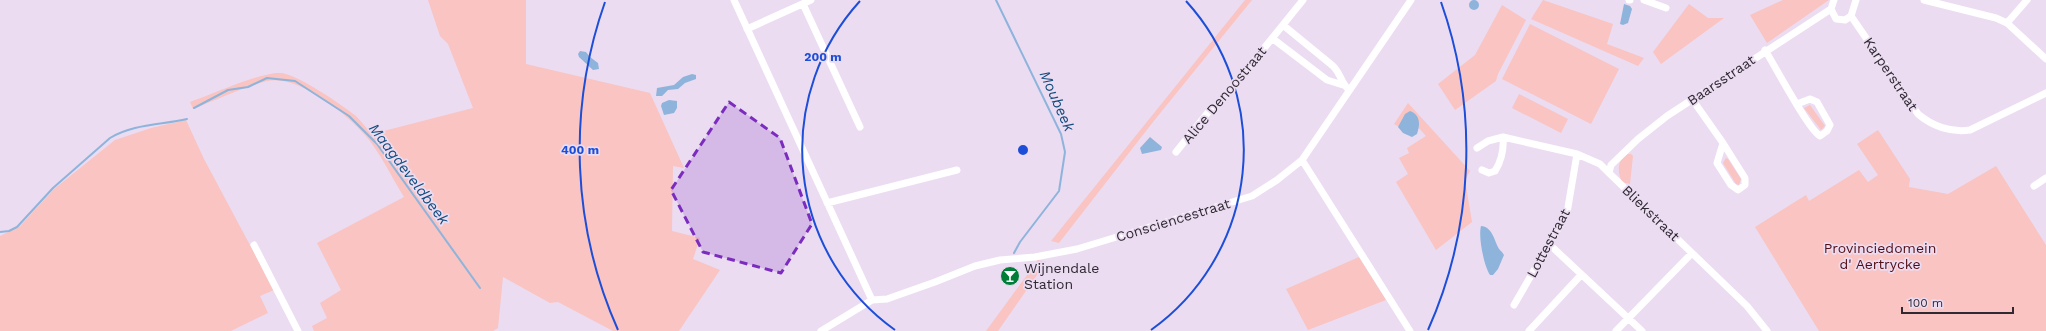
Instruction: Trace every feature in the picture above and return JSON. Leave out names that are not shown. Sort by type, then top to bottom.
[{"type":"street","points":[[734,0],[872,300],[821,331]]},
{"type":"street","points":[[747,29],[811,0]]},
{"type":"street","name":"Alice Denoostraat","points":[[1176,152],[1210,110],[1220,104],[1303,0]]},
{"type":"street","name":"Consciencestraat","points":[[872,300],[887,299],[975,266],[1000,260],[1035,257],[1077,249],[1252,196],[1277,180],[1302,160],[1411,0]]},
{"type":"street","points":[[1644,0],[1666,8]]},
{"type":"street","points":[[1834,0],[1831,9],[1836,18],[1845,20],[1851,16],[1856,0]]},
{"type":"street","points":[[1924,0],[1996,18],[2007,23],[2046,58]]},
{"type":"street","points":[[2007,23],[2027,0]]},
{"type":"street","points":[[803,4],[860,127]]},
{"type":"street","name":"Baarsstraat","points":[[1611,165],[1638,139],[1692,99],[1765,50],[1831,9]]},
{"type":"street","name":"Karperstraat","points":[[1851,16],[1918,114],[1934,126],[1963,131],[1970,130],[2046,93]]},
{"type":"street","name":"Alice Denoostraat","points":[[1283,25],[1333,66],[1339,73],[1343,85]]},
{"type":"street","name":"Alice Denoostraat","points":[[1272,38],[1327,80],[1343,85],[1349,90]]},
{"type":"street","points":[[1765,50],[1797,104],[1815,133],[1820,136],[1827,131],[1830,125],[1817,102],[1810,99],[1797,104]]},
{"type":"street","points":[[1692,99],[1723,143],[1745,178],[1745,185],[1738,190],[1731,185],[1717,163],[1723,143]]},
{"type":"street","points":[[1477,148],[1488,141],[1503,137],[1504,144],[1500,164],[1495,171],[1489,173],[1482,170]]},
{"type":"street","name":"Bliekstraat","points":[[1503,137],[1577,154],[1600,164],[1748,306],[1767,331]]},
{"type":"street","name":"Lottestraat","points":[[1514,305],[1567,213],[1577,154]]},
{"type":"street","points":[[1302,160],[1410,331]]},
{"type":"street","name":"Bliekstraat","points":[[1609,173],[1611,165]]},
{"type":"street","points":[[828,203],[957,170]]},
{"type":"street","points":[[2034,186],[2046,178]]},
{"type":"street","points":[[1549,244],[1642,331]]},
{"type":"street","points":[[254,245],[298,331]]},
{"type":"street","points":[[1616,331],[1692,253]]},
{"type":"street","points":[[1529,331],[1581,275]]},
{"type":"highlighted area","points":[[729,102],[780,138],[812,224],[781,273],[703,252],[671,190]]},
{"type":"green space","points":[[428,0],[526,0],[526,64],[650,93],[684,168],[673,166],[672,231],[700,238],[693,259],[720,270],[679,331],[613,331],[558,302],[550,303],[503,277],[498,328],[493,331],[314,331],[312,326],[327,318],[320,303],[341,290],[317,243],[404,197],[381,157],[357,126],[334,106],[307,89],[293,83],[279,80],[267,81],[193,109],[190,102],[260,76],[280,73],[297,78],[330,98],[356,116],[372,134],[473,108],[448,44],[440,36]]},
{"type":"green space","points":[[1245,0],[1252,0],[1153,122],[1059,243],[1051,241]]},
{"type":"green space","points":[[1543,0],[1613,24],[1607,44],[1644,58],[1638,66],[1531,19]]},
{"type":"green space","points":[[1783,0],[1829,0],[1767,43],[1750,15]]},
{"type":"green space","points":[[1689,4],[1708,18],[1724,18],[1661,64],[1653,52]]},
{"type":"green space","points":[[1502,5],[1526,20],[1498,74],[1496,81],[1455,110],[1438,84],[1475,55]]},
{"type":"green space","points":[[1530,24],[1619,69],[1591,124],[1502,79]]},
{"type":"green space","points":[[1519,94],[1568,119],[1561,133],[1512,108]]},
{"type":"green space","points":[[1408,103],[1470,171],[1465,180],[1472,222],[1436,250],[1396,182],[1408,174],[1399,158],[1409,153],[1407,148],[1426,136],[1406,114],[1399,127],[1394,124]]},
{"type":"green space","points":[[1810,105],[1825,126],[1821,130],[1804,108]]},
{"type":"green space","points":[[186,120],[204,159],[274,290],[260,296],[268,313],[231,331],[0,331],[0,236],[20,226],[54,189],[115,140],[151,128]]},
{"type":"green space","name":"Provinciedomein d' Aertrycke","points":[[1878,130],[1910,179],[1909,187],[1948,194],[1996,166],[2046,245],[2046,331],[1819,331],[1755,227],[1806,195],[1809,201],[1859,170],[1868,182],[1878,175],[1857,144]]},
{"type":"green space","points":[[1628,154],[1633,156],[1630,184],[1622,182],[1619,174],[1620,163],[1624,156]]},
{"type":"green space","points":[[1726,158],[1741,179],[1739,185],[1736,184],[1723,163]]},
{"type":"green space","points":[[1359,257],[1386,300],[1308,330],[1286,289]]},
{"type":"green space","points":[[1038,260],[1046,262],[998,331],[986,331]]},
{"type":"water","points":[[1474,0],[1479,5],[1474,10],[1469,5]]},
{"type":"water","points":[[1624,4],[1630,6],[1632,9],[1628,23],[1623,25],[1620,24]]},
{"type":"water","points":[[580,51],[586,52],[598,63],[599,69],[593,70],[579,57],[578,54]]},
{"type":"water","points":[[692,74],[696,75],[696,79],[685,83],[678,89],[668,90],[662,96],[656,96],[657,88],[674,85],[683,77]]},
{"type":"water","points":[[669,100],[677,101],[677,108],[674,113],[664,115],[661,106],[662,103]]},
{"type":"water","points":[[1410,111],[1416,115],[1419,121],[1417,134],[1412,137],[1403,133],[1398,127],[1405,114]]},
{"type":"water","points":[[1150,137],[1162,147],[1161,150],[1142,154],[1140,148]]},
{"type":"water","points":[[1481,226],[1490,231],[1498,248],[1504,255],[1498,269],[1493,275],[1490,275],[1484,258],[1480,237]]},
{"type":"waterway","name":"Moubeek","points":[[996,0],[1061,134],[1065,152],[1059,191],[1020,242],[1014,253]]},
{"type":"waterway","name":"Maagdeveldbeek","points":[[194,108],[228,90],[248,87],[267,78],[295,81],[349,116],[377,144],[480,288]]},
{"type":"waterway","name":"Maagdeveldbeek","points":[[0,232],[9,231],[17,227],[53,188],[110,138],[119,133],[138,127],[187,119]]},
{"type":"place","name":"Wijnendale Station","points":[[1010,276]]}]
